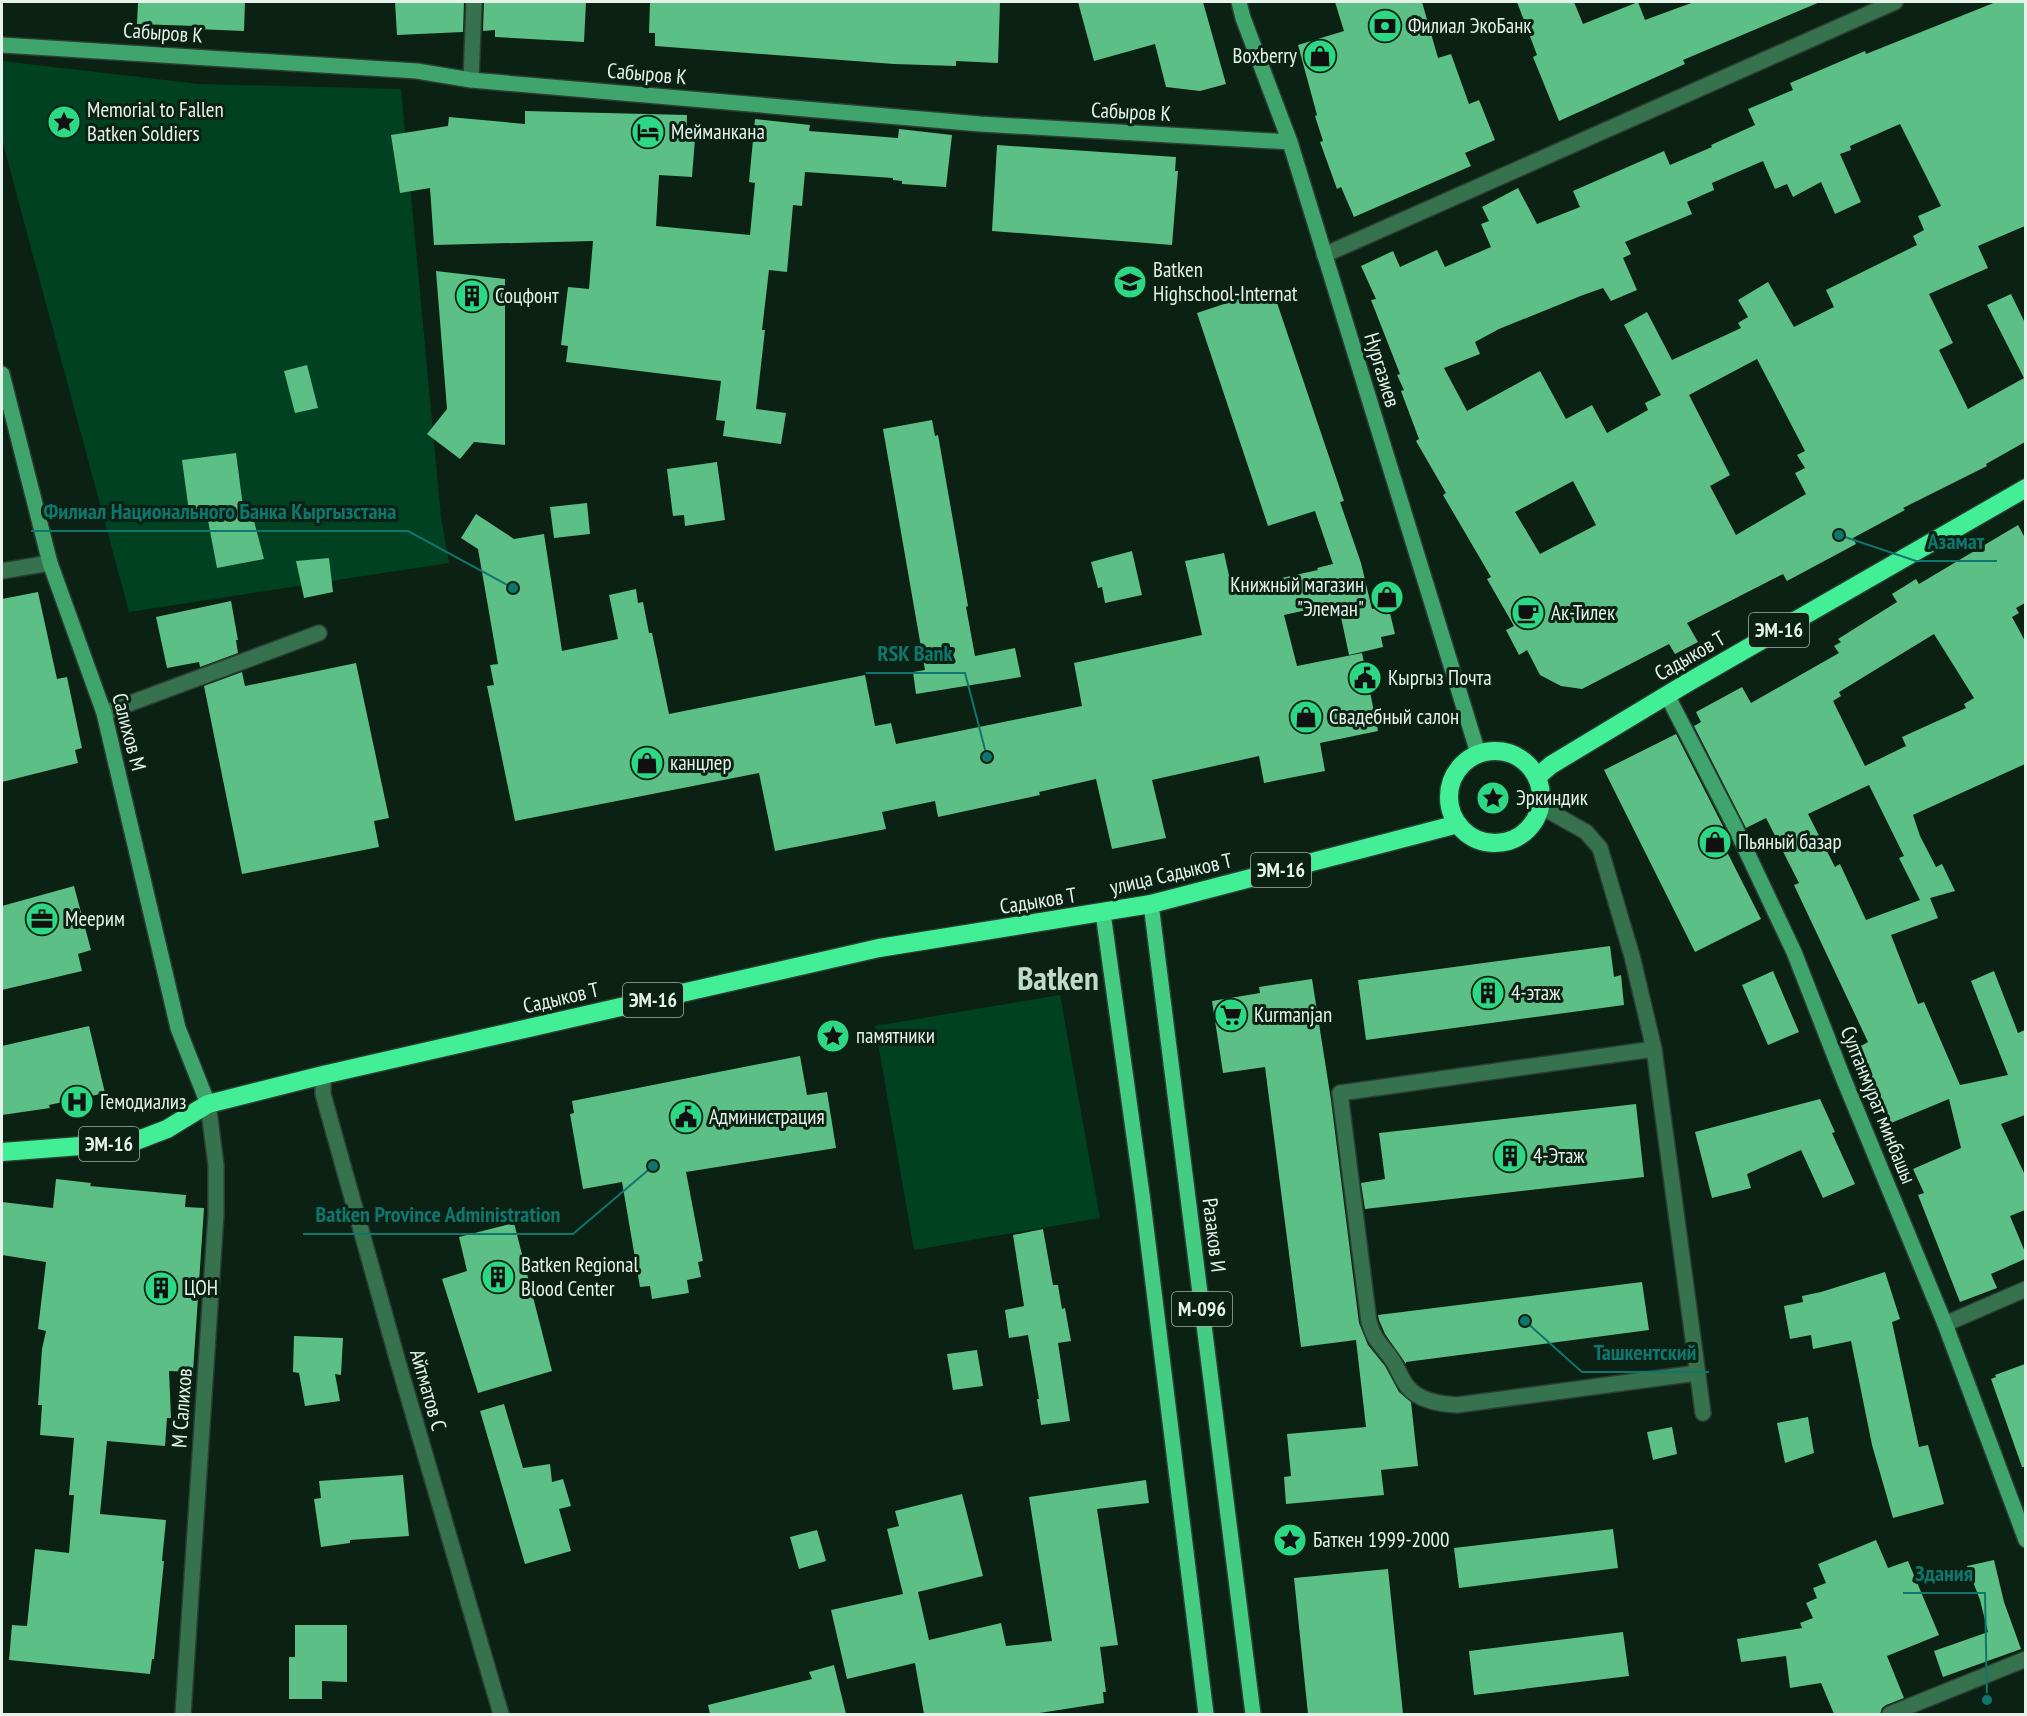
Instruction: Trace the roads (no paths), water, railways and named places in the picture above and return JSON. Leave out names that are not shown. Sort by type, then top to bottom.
[{"type":"highway","name":"Садыков Т","points":[[1537,777],[1551,765],[1667,695],[2024,492]]},
{"type":"highway","points":[[1495,751],[1508,753],[1520,758],[1530,766],[1537,777],[1541,791],[1540,806],[1535,820],[1525,832],[1512,840],[1498,843],[1483,841],[1469,835],[1458,824],[1449,797],[1452,782],[1458,769],[1478,753],[1495,751]]},
{"type":"highway","name":"улица Садыков Т","points":[[1103,913],[1151,904],[1458,824]]},
{"type":"highway","name":"Садыков Т","points":[[208,1104],[323,1075],[879,948],[1103,913]]},
{"type":"highway","name":"ЭМ-16","points":[[2,1152],[133,1142],[167,1129],[208,1104]]},
{"type":"main road","name":"Разаков И","points":[[1151,904],[1253,1714]]},
{"type":"main road","name":"М-096","points":[[1103,913],[1142,1194],[1206,1714]]},
{"type":"street","points":[[471,80],[474,2]]},
{"type":"street","name":"Нургазиев","points":[[1239,2],[1290,142],[1478,753]]},
{"type":"street","points":[[1324,255],[1894,2]]},
{"type":"street","name":"Сабыров К","points":[[2,45],[417,71],[471,80],[980,124],[1290,142]]},
{"type":"street","name":"Салихов М","points":[[2,374],[51,563],[104,713],[178,1028],[208,1104]]},
{"type":"street","points":[[2,571],[51,563]]},
{"type":"street","points":[[104,713],[319,633]]},
{"type":"street","name":"Султанмурат минбашы","points":[[1667,695],[1734,825],[1794,952],[1844,1080],[1945,1324],[2025,1540]]},
{"type":"street","points":[[1540,806],[1586,832],[1600,848],[1632,956],[1654,1050],[1703,1413]]},
{"type":"street","points":[[1654,1050],[1340,1093],[1369,1322],[1373,1337],[1393,1360],[1407,1386],[1420,1396],[1442,1404],[1457,1406],[1697,1373]]},
{"type":"street","name":"Айтматов С","points":[[323,1075],[323,1094],[394,1351],[501,1714]]},
{"type":"street","name":"М Салихов","points":[[183,1714],[216,1214],[216,1165],[208,1104]]},
{"type":"street","points":[[1945,1324],[2025,1289]]},
{"type":"street","points":[[1890,1714],[2025,1659]]},
{"type":"place","name":"Филиал ЭкоБанк","points":[[1385,26]]},
{"type":"place","name":"Boxberry","points":[[1320,56]]},
{"type":"place","name":"Memorial to Fallen Batken Soldiers","points":[[64,122]]},
{"type":"place","name":"Мейманкана","points":[[648,132]]},
{"type":"place","name":"Batken Highschool-Internat","points":[[1130,282]]},
{"type":"place","name":"Соцфонт","points":[[472,296]]},
{"type":"place","name":"Азамат","points":[[1839,535]]},
{"type":"place","name":"Филиал Национального Банка Кыргызстана","points":[[513,588]]},
{"type":"place","name":"Книжный магазин \"Элеман\"","points":[[1387,597]]},
{"type":"place","name":"Ак-Тилек","points":[[1528,613]]},
{"type":"place","name":"Кыргыз Почта","points":[[1365,678]]},
{"type":"place","name":"Cвадебный салон","points":[[1306,717]]},
{"type":"place","name":"RSK Bank","points":[[987,757]]},
{"type":"place","name":"канцлер","points":[[647,763]]},
{"type":"place","name":"Эркиндик","points":[[1493,798]]},
{"type":"place","name":"Пьяный базар","points":[[1715,842]]},
{"type":"place","name":"Меерим","points":[[42,919]]},
{"type":"place","name":"4-этаж","points":[[1488,993]]},
{"type":"place","name":"Kurmanjan","points":[[1231,1015]]},
{"type":"place","name":"памятники","points":[[833,1036]]},
{"type":"place","name":"Гемодиализ","points":[[77,1102]]},
{"type":"place","name":"Администрация","points":[[686,1117]]},
{"type":"place","name":"4-Этаж","points":[[1510,1156]]},
{"type":"place","name":"Batken Province Administration","points":[[653,1166]]},
{"type":"place","name":"Batken Regional Blood Center","points":[[498,1277]]},
{"type":"place","name":"ЦОН","points":[[161,1288]]},
{"type":"place","name":"Ташкентский","points":[[1525,1321]]},
{"type":"place","name":"Баткен 1999-2000","points":[[1290,1540]]},
{"type":"place","name":"Здания","points":[[1987,1700]]},
{"type":"district","name":"Batken","points":[[1058,978]]}]
